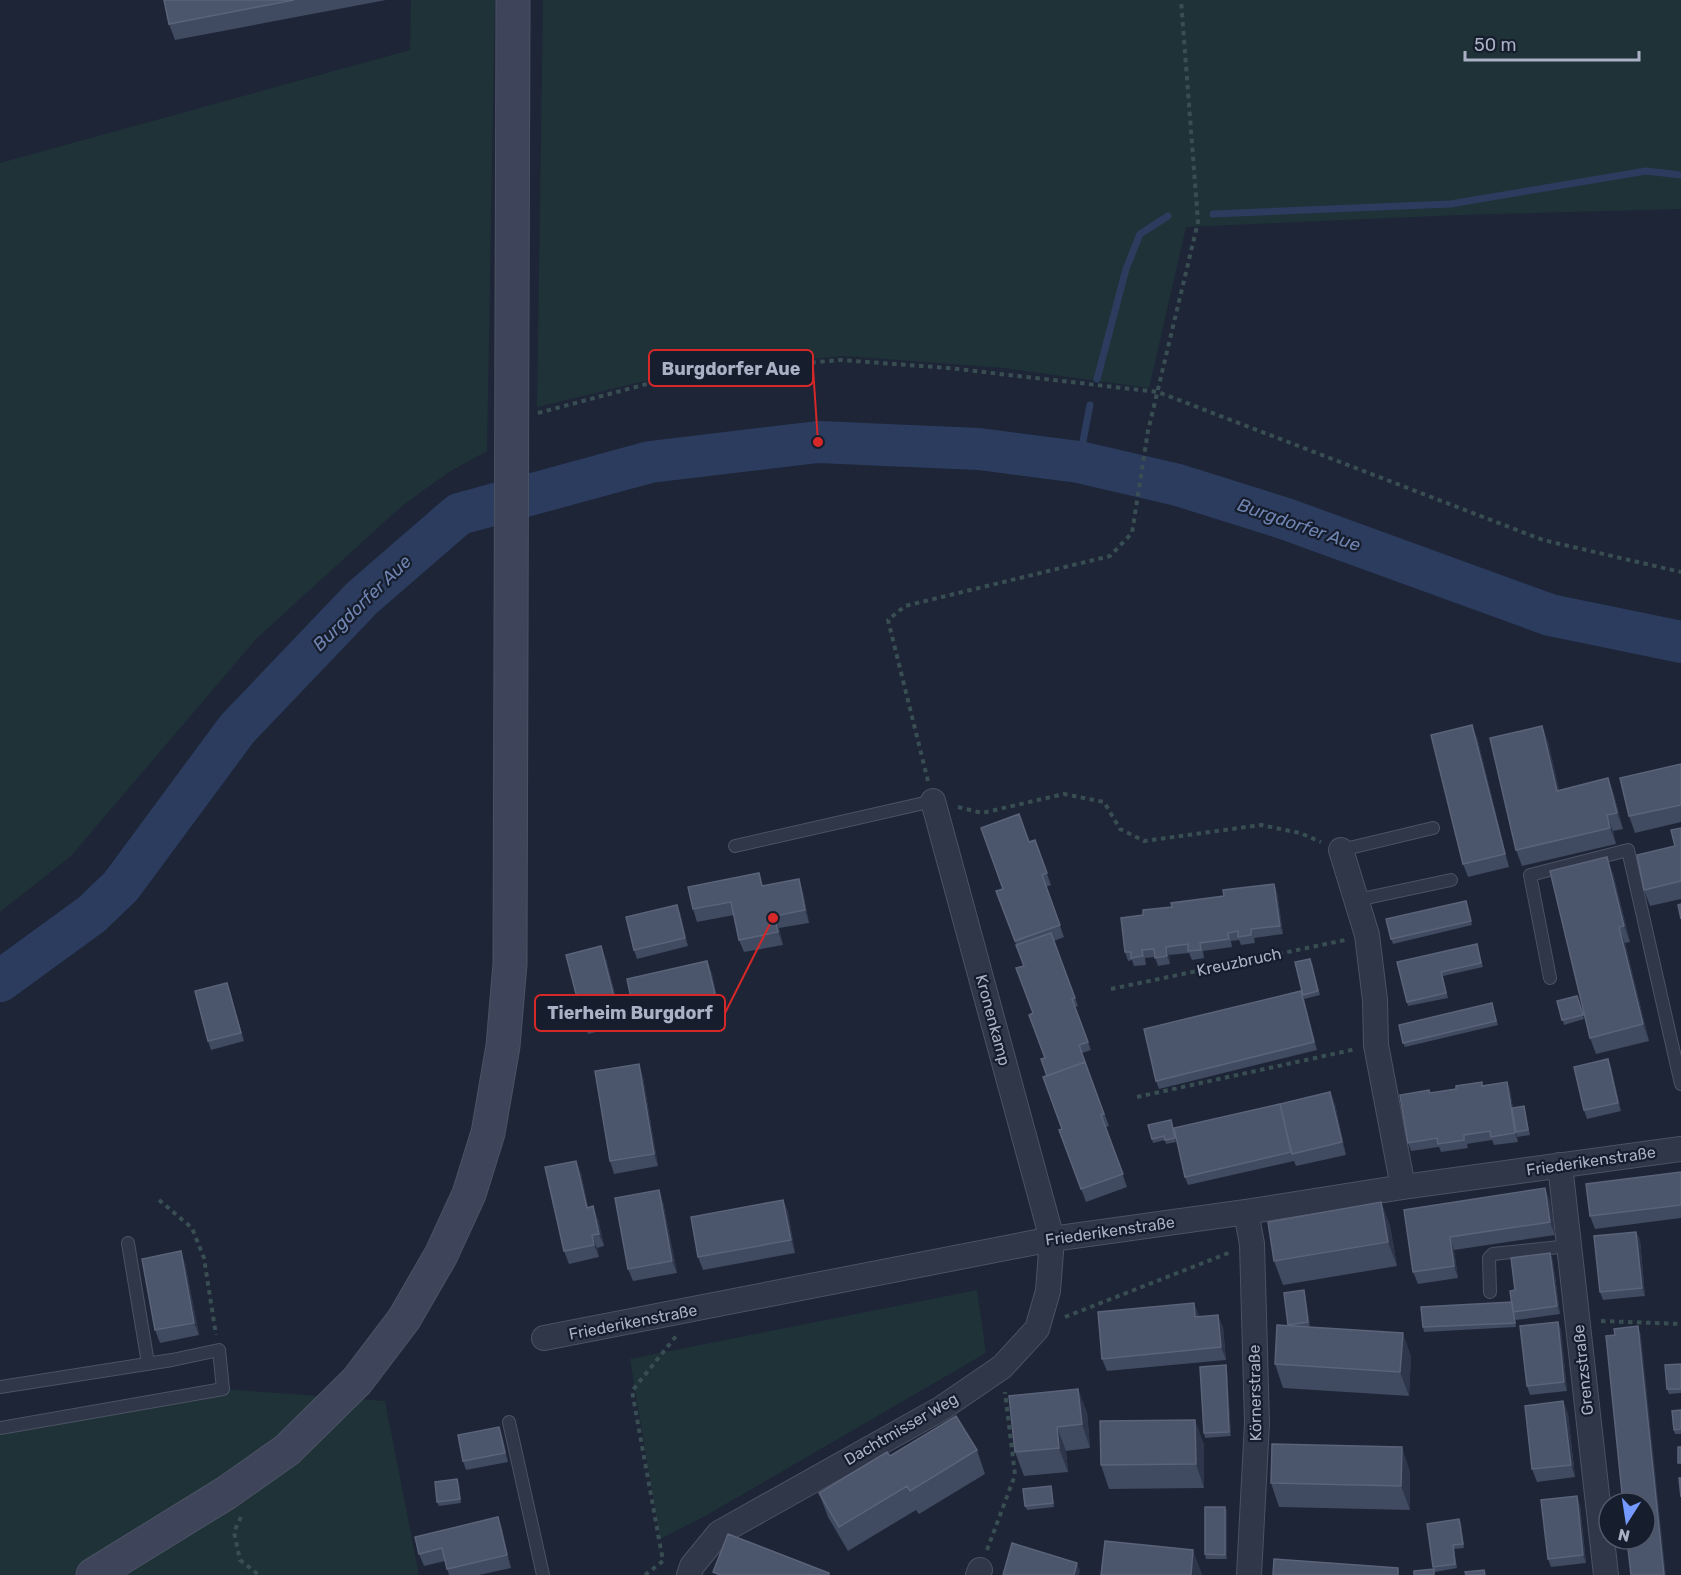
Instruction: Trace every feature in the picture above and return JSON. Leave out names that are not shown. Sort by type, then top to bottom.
[{"type":"street","points":[[93,1575],[226,1494],[288,1450],[357,1381],[409,1310],[441,1255],[469,1194],[488,1133],[503,1046],[510,964],[513,0]]},
{"type":"street","name":"Kronenkamp","points":[[933,801],[1052,1239]]},
{"type":"street","points":[[1341,850],[1358,900],[1367,936],[1375,1000],[1376,1045],[1403,1187]]},
{"type":"street","name":"Friederikenstraße","points":[[544,1338],[1052,1239],[1681,1149]]},
{"type":"street","name":"Grenzstraße","points":[[1560,1166],[1606,1575]]},
{"type":"street","name":"Körnerstraße","points":[[1246,1212],[1252,1244],[1257,1423],[1249,1575]]},
{"type":"street","name":"Dachtmisser Weg","points":[[689,1575],[692,1566],[719,1533],[942,1408],[1002,1367],[1037,1329],[1048,1292],[1052,1239]]},
{"type":"lane","points":[[735,846],[933,801]]},
{"type":"lane","points":[[1341,850],[1433,828]]},
{"type":"lane","points":[[1550,978],[1530,875],[1628,850],[1681,1084]]},
{"type":"lane","points":[[1358,900],[1451,879]]},
{"type":"lane","points":[[128,1243],[148,1363]]},
{"type":"lane","points":[[1490,1292],[1489,1258],[1493,1254],[1569,1246]]},
{"type":"lane","points":[[0,1386],[219,1350],[223,1389],[0,1428]]},
{"type":"lane","points":[[509,1422],[543,1575]]},
{"type":"path","points":[[1181,0],[1198,222],[1148,431],[1132,533],[1110,556],[904,606],[888,620],[933,801],[982,813],[1064,794],[1104,802],[1120,829],[1144,841],[1261,825],[1299,833],[1341,850]]},
{"type":"path","points":[[531,415],[688,373],[841,360],[948,368],[1158,392],[1543,540],[1681,572]]},
{"type":"path","name":"Kreuzbruch","points":[[1111,989],[1367,936]]},
{"type":"path","points":[[1137,1097],[1376,1045]]},
{"type":"path","points":[[159,1200],[192,1228],[204,1258],[219,1350]]},
{"type":"path","points":[[1037,1329],[1252,1244]]},
{"type":"path","points":[[645,1575],[663,1561],[632,1391],[699,1309]]},
{"type":"path","points":[[1578,1320],[1681,1324]]},
{"type":"path","points":[[979,1572],[1016,1475],[1002,1367]]},
{"type":"path","points":[[234,1515],[244,1509],[234,1532],[240,1560],[259,1575]]},
{"type":"shaded area","points":[[411,0],[495,0],[487,451],[449,472],[403,505],[256,639],[71,856],[0,912],[0,163],[410,50]]},
{"type":"shaded area","points":[[543,0],[1681,0],[1681,209],[1460,215],[1186,227],[1149,388],[1004,368],[844,356],[686,371],[537,407]]},
{"type":"shaded area","points":[[977,1290],[986,1353],[707,1515],[660,1539],[630,1359]]},
{"type":"shaded area","points":[[223,1389],[385,1401],[419,1575],[0,1575],[0,1428]]},
{"type":"building","points":[[164,0],[294,0],[169,24]]},
{"type":"building","points":[[1472,725],[1505,854],[1463,864],[1431,735]]},
{"type":"building","points":[[1542,726],[1557,791],[1608,778],[1617,813],[1607,815],[1610,828],[1516,850],[1490,738]]},
{"type":"building","points":[[1681,764],[1681,805],[1629,816],[1620,778]]},
{"type":"building","points":[[1019,814],[1029,842],[1035,840],[1047,873],[1042,875],[1060,925],[1015,941],[996,891],[1003,889],[981,828]]},
{"type":"building","points":[[1681,828],[1681,881],[1644,890],[1637,855],[1675,846],[1671,830]]},
{"type":"building","points":[[1607,857],[1624,926],[1619,927],[1643,1024],[1590,1038],[1550,871]]},
{"type":"building","points":[[759,873],[762,886],[799,879],[805,910],[775,916],[778,932],[739,940],[731,902],[693,909],[688,887]]},
{"type":"building","points":[[1274,884],[1280,926],[1251,929],[1251,935],[1238,937],[1238,931],[1228,933],[1229,939],[1200,943],[1201,950],[1188,951],[1188,944],[1166,947],[1167,956],[1155,958],[1154,949],[1142,950],[1143,956],[1131,958],[1131,952],[1125,952],[1121,918],[1143,915],[1143,910],[1172,907],[1171,903],[1224,896],[1223,890]]},
{"type":"building","points":[[1466,901],[1471,921],[1391,939],[1386,919]]},
{"type":"building","points":[[677,905],[685,938],[634,950],[626,917]]},
{"type":"building","points":[[1051,933],[1075,998],[1072,999],[1088,1042],[1079,1045],[1085,1062],[1047,1076],[1041,1059],[1045,1058],[1029,1015],[1033,1013],[1016,968],[1024,966],[1016,945]]},
{"type":"building","points":[[1477,944],[1481,963],[1441,972],[1446,993],[1407,1002],[1397,962]]},
{"type":"building","points":[[601,946],[618,1013],[583,1021],[566,955]]},
{"type":"building","points":[[1310,959],[1318,991],[1303,995],[1295,962]]},
{"type":"building","points":[[707,961],[715,994],[634,1012],[627,979]]},
{"type":"building","points":[[227,983],[241,1033],[208,1041],[195,991]]},
{"type":"building","points":[[1301,991],[1314,1042],[1156,1081],[1144,1029]]},
{"type":"building","points":[[1577,996],[1583,1015],[1562,1020],[1557,1001]]},
{"type":"building","points":[[1492,1003],[1496,1021],[1403,1043],[1399,1025]]},
{"type":"building","points":[[1608,1059],[1618,1103],[1584,1110],[1574,1067]]},
{"type":"building","points":[[1085,1062],[1104,1114],[1101,1115],[1123,1174],[1081,1189],[1059,1130],[1062,1129],[1043,1077]]},
{"type":"building","points":[[639,1064],[654,1154],[610,1161],[595,1071]]},
{"type":"building","points":[[1482,1082],[1482,1086],[1507,1082],[1515,1133],[1491,1137],[1490,1131],[1464,1135],[1464,1140],[1438,1144],[1437,1138],[1408,1143],[1400,1095],[1429,1090],[1430,1093],[1456,1089],[1456,1086]]},
{"type":"building","points":[[1330,1092],[1342,1142],[1292,1154],[1280,1104]]},
{"type":"building","points":[[1280,1104],[1291,1152],[1185,1177],[1174,1128]]},
{"type":"building","points":[[1524,1106],[1528,1130],[1516,1132],[1512,1108]]},
{"type":"building","points":[[1171,1120],[1175,1138],[1165,1140],[1164,1136],[1152,1139],[1148,1125]]},
{"type":"building","points":[[576,1161],[587,1208],[593,1206],[599,1234],[592,1235],[594,1245],[564,1251],[545,1167]]},
{"type":"building","points":[[1681,1172],[1681,1205],[1590,1216],[1586,1184]]},
{"type":"building","points":[[1545,1188],[1550,1222],[1450,1237],[1454,1266],[1413,1272],[1404,1210]]},
{"type":"building","points":[[659,1190],[672,1261],[628,1269],[615,1198]]},
{"type":"building","points":[[783,1200],[791,1240],[698,1257],[691,1217]]},
{"type":"building","points":[[1381,1202],[1388,1242],[1274,1261],[1268,1222]]},
{"type":"building","points":[[1636,1232],[1642,1288],[1600,1292],[1594,1236]]},
{"type":"building","points":[[181,1251],[194,1323],[155,1330],[142,1259]]},
{"type":"building","points":[[1550,1253],[1557,1306],[1513,1312],[1510,1291],[1515,1290],[1511,1258]]},
{"type":"building","points":[[1304,1290],[1308,1322],[1288,1325],[1284,1293]]},
{"type":"building","points":[[1512,1302],[1515,1323],[1423,1327],[1421,1307]]},
{"type":"building","points":[[1194,1303],[1195,1317],[1218,1315],[1221,1347],[1102,1359],[1098,1312]]},
{"type":"building","points":[[1558,1322],[1564,1382],[1527,1386],[1520,1326]]},
{"type":"building","points":[[1277,1325],[1403,1333],[1400,1372],[1275,1364]]},
{"type":"building","points":[[1638,1326],[1655,1491],[1622,1491],[1606,1336],[1615,1335],[1614,1329]]},
{"type":"building","points":[[1681,1364],[1681,1389],[1667,1389],[1665,1365]]},
{"type":"building","points":[[1226,1365],[1229,1432],[1204,1433],[1200,1367]]},
{"type":"building","points":[[1078,1389],[1082,1424],[1057,1427],[1059,1448],[1015,1452],[1009,1396]]},
{"type":"building","points":[[1563,1401],[1571,1465],[1532,1469],[1525,1406]]},
{"type":"building","points":[[1681,1410],[1681,1429],[1674,1430],[1672,1411]]},
{"type":"building","points":[[956,1416],[977,1450],[910,1491],[907,1486],[839,1527],[819,1493],[887,1452],[890,1456]]},
{"type":"building","points":[[1195,1420],[1196,1464],[1101,1465],[1100,1421]]},
{"type":"building","points":[[499,1427],[505,1453],[463,1461],[458,1435]]},
{"type":"building","points":[[1272,1444],[1402,1447],[1401,1486],[1271,1483]]},
{"type":"building","points":[[1678,1447],[1681,1447],[1681,1463],[1678,1463]]},
{"type":"building","points":[[457,1479],[460,1499],[437,1502],[435,1482]]},
{"type":"building","points":[[1051,1486],[1053,1503],[1025,1506],[1023,1489]]},
{"type":"building","points":[[1577,1496],[1583,1555],[1548,1559],[1541,1500]]},
{"type":"building","points":[[1205,1507],[1225,1507],[1225,1555],[1205,1554]]},
{"type":"building","points":[[1657,1508],[1664,1575],[1631,1575],[1628,1551],[1657,1551]]},
{"type":"building","points":[[498,1517],[507,1555],[447,1569],[442,1548],[419,1554],[415,1537]]},
{"type":"building","points":[[1459,1519],[1463,1544],[1453,1545],[1455,1564],[1433,1567],[1427,1524]]},
{"type":"building","points":[[728,1534],[829,1573],[829,1575],[720,1575],[713,1572]]},
{"type":"building","points":[[1105,1541],[1193,1550],[1191,1575],[1101,1575]]},
{"type":"building","points":[[1012,1543],[1077,1563],[1074,1575],[1003,1575]]},
{"type":"building","points":[[1274,1559],[1398,1568],[1398,1575],[1273,1575]]},
{"type":"building","points":[[1434,1569],[1434,1575],[1414,1575],[1414,1571]]},
{"type":"building","points":[[1484,1570],[1485,1575],[1466,1575],[1465,1572]]},
{"type":"waterway","points":[[1213,214],[1450,204],[1646,171],[1681,175]]},
{"type":"waterway","points":[[1097,379],[1126,269],[1140,234],[1168,216]]},
{"type":"waterway","points":[[1079,462],[1090,405]]},
{"type":"waterway","name":"Burgdorfer Aue","points":[[0,981],[92,914],[121,886],[237,729],[362,598],[459,514],[650,462],[818,442],[979,449],[1079,462],[1178,485],[1286,519],[1550,615],[1681,642]]},
{"type":"place","name":"Burgdorfer Aue","points":[[818,442]]},
{"type":"place","name":"Tierheim Burgdorf","points":[[773,918]]}]
